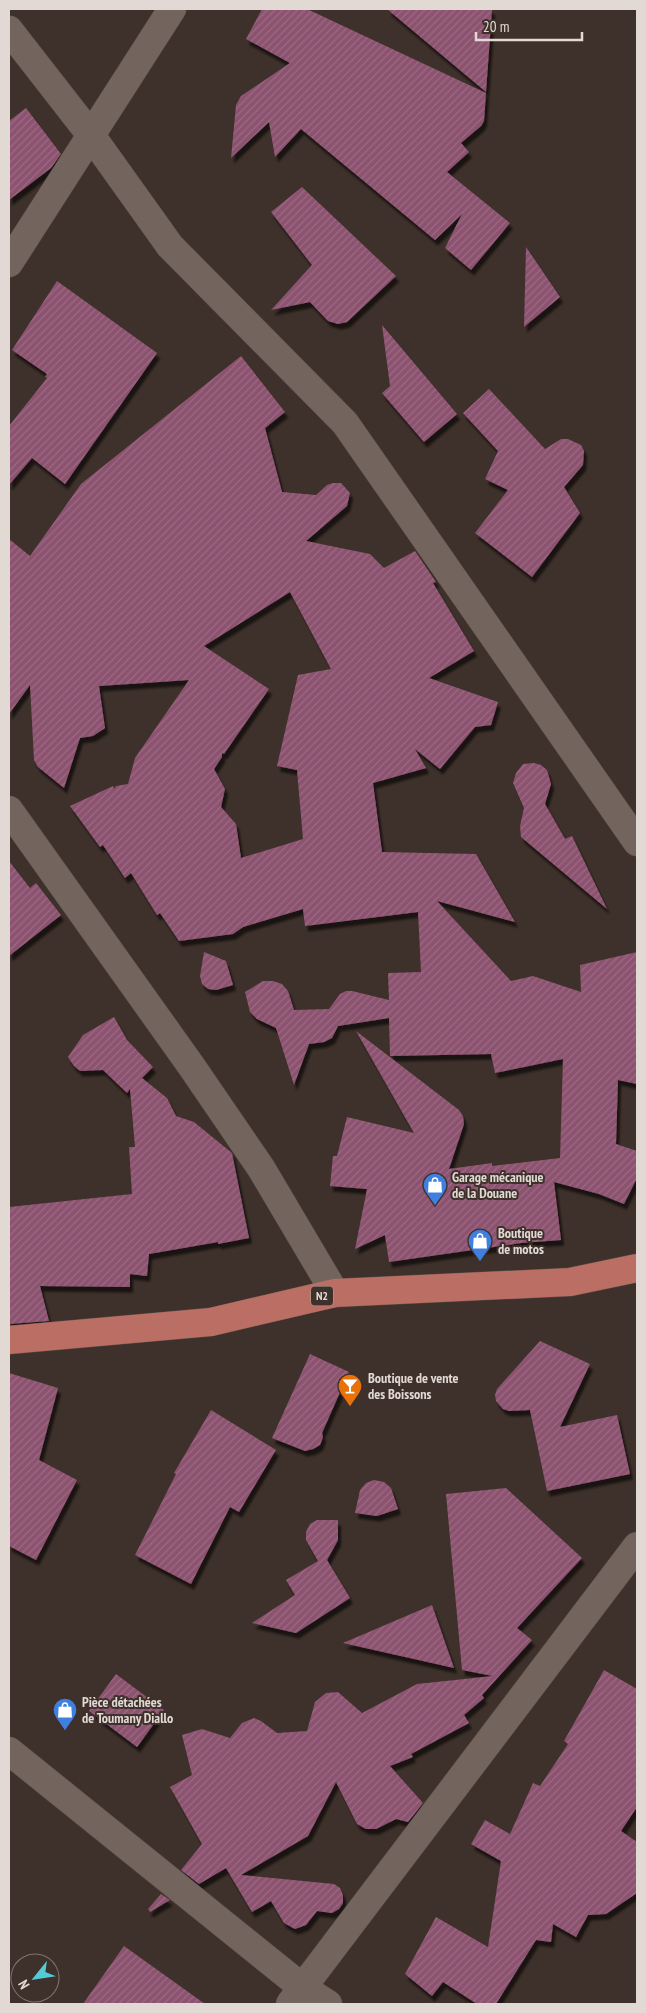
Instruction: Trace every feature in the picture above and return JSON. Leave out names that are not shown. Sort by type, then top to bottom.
[{"type":"highway","name":"N2","points":[[9,1340],[211,1322],[335,1293],[570,1282],[637,1268]]},
{"type":"street","points":[[9,263],[90,134],[172,9]]},
{"type":"street","points":[[9,30],[90,134],[170,246],[345,423],[637,842]]},
{"type":"street","points":[[9,810],[262,1168],[335,1293]]},
{"type":"street","points":[[296,1996],[637,1546]]},
{"type":"street","points":[[9,1751],[296,1996],[328,2004]]},
{"type":"building","points":[[262,9],[307,9],[486,93],[484,121],[481,126],[461,143],[469,152],[447,172],[510,223],[471,270],[445,248],[462,214],[435,240],[301,129],[275,157],[269,122],[231,158],[236,105],[241,96],[290,63],[246,39]]},
{"type":"building","points":[[387,9],[492,9],[486,92]]},
{"type":"building","points":[[26,108],[61,154],[51,168],[9,200],[9,121]]},
{"type":"building","points":[[302,187],[396,276],[347,322],[338,324],[328,321],[310,302],[271,310],[312,265],[271,212]]},
{"type":"building","points":[[526,247],[560,297],[524,327]]},
{"type":"building","points":[[57,281],[157,353],[65,484],[32,458],[9,485],[9,426],[47,378],[45,377],[47,374],[12,350]]},
{"type":"building","points":[[382,325],[457,414],[424,442],[382,393],[390,386]]},
{"type":"building","points":[[241,356],[285,412],[265,428],[282,492],[316,495],[327,485],[341,483],[350,493],[347,506],[306,541],[370,554],[384,568],[415,551],[436,582],[433,583],[474,651],[429,678],[498,702],[491,725],[475,727],[440,769],[415,749],[426,768],[373,783],[382,852],[476,854],[515,922],[437,901],[511,981],[533,976],[581,992],[580,965],[637,952],[637,1084],[618,1080],[616,1144],[637,1151],[637,1178],[624,1204],[599,1194],[554,1182],[561,1240],[521,1243],[389,1262],[385,1235],[355,1249],[367,1189],[330,1186],[333,1156],[337,1156],[347,1117],[414,1133],[356,1031],[459,1110],[463,1116],[464,1124],[449,1169],[492,1163],[492,1166],[560,1158],[563,1059],[495,1073],[491,1054],[390,1056],[389,1018],[338,1026],[332,1038],[324,1042],[309,1044],[294,1085],[276,1028],[257,1019],[250,1012],[245,992],[263,981],[273,981],[282,984],[288,991],[294,1010],[329,1009],[340,994],[346,991],[389,1000],[388,973],[421,972],[418,912],[305,926],[303,909],[243,927],[233,934],[179,941],[160,913],[157,915],[131,873],[125,878],[103,845],[100,847],[70,806],[113,786],[114,789],[116,786],[128,784],[135,758],[189,680],[99,686],[105,728],[93,736],[80,738],[64,788],[38,767],[34,760],[30,685],[9,714],[9,539],[30,556],[81,484]],"holes":[[[290,592],[331,669],[298,675],[277,766],[297,770],[303,839],[241,858],[236,824],[221,807],[225,789],[214,769],[222,757],[222,753],[224,754],[269,689],[204,646]]]},
{"type":"building","points":[[489,389],[545,449],[561,439],[568,439],[581,445],[584,451],[583,465],[564,487],[580,513],[532,577],[475,533],[508,490],[485,479],[498,451],[463,413]]},
{"type":"building","points":[[534,763],[541,765],[547,770],[551,784],[545,804],[565,839],[572,836],[607,909],[521,837],[520,826],[524,808],[513,783],[516,773],[523,764]]},
{"type":"building","points":[[9,861],[30,888],[36,883],[61,915],[9,956]]},
{"type":"building","points":[[204,952],[226,961],[233,985],[216,990],[208,989],[202,984],[200,976]]},
{"type":"building","points":[[114,1017],[127,1040],[153,1067],[142,1078],[167,1098],[176,1116],[194,1122],[232,1153],[249,1238],[149,1254],[147,1276],[130,1274],[130,1287],[40,1286],[49,1321],[9,1324],[9,1207],[132,1194],[129,1147],[135,1147],[130,1089],[127,1093],[103,1070],[80,1071],[68,1057],[83,1035]]},
{"type":"building","points":[[540,1341],[590,1364],[560,1427],[617,1415],[630,1474],[547,1491],[530,1410],[509,1411],[503,1409],[496,1401],[495,1395],[497,1389]]},
{"type":"building","points":[[310,1354],[349,1372],[322,1433],[323,1437],[320,1445],[305,1451],[272,1438]]},
{"type":"building","points":[[9,1373],[58,1388],[39,1460],[77,1480],[36,1560],[9,1546]]},
{"type":"building","points":[[211,1410],[276,1450],[239,1512],[230,1507],[191,1584],[135,1555],[176,1474],[174,1473]]},
{"type":"building","points":[[374,1480],[384,1482],[391,1488],[398,1509],[377,1516],[355,1513],[360,1490],[366,1483]]},
{"type":"building","points":[[506,1488],[582,1558],[517,1628],[532,1640],[482,1695],[484,1698],[464,1715],[469,1723],[411,1754],[413,1757],[390,1766],[423,1803],[408,1822],[396,1819],[376,1829],[366,1829],[357,1824],[336,1782],[308,1836],[241,1875],[334,1884],[340,1888],[343,1895],[343,1903],[339,1909],[332,1913],[317,1911],[306,1925],[295,1929],[284,1923],[271,1901],[252,1912],[226,1868],[199,1884],[181,1870],[202,1844],[170,1787],[192,1775],[182,1735],[202,1729],[230,1738],[242,1723],[254,1718],[277,1733],[307,1731],[315,1702],[326,1693],[338,1692],[362,1713],[417,1684],[493,1676],[462,1670],[446,1494]]},
{"type":"building","points":[[317,1520],[338,1520],[338,1540],[327,1560],[350,1598],[296,1633],[252,1623],[295,1595],[286,1580],[318,1561],[306,1540],[306,1532],[310,1524]]},
{"type":"building","points":[[432,1605],[454,1668],[343,1643]]},
{"type":"building","points":[[604,1670],[637,1689],[637,1807],[621,1831],[637,1842],[637,1893],[606,1914],[588,1915],[576,1937],[553,1924],[551,1942],[536,1940],[496,2004],[477,2004],[443,1982],[432,1996],[405,1974],[436,1917],[488,1947],[501,1861],[471,1844],[485,1820],[510,1834],[533,1783],[540,1786],[568,1744],[564,1741]]},
{"type":"building","points":[[116,1674],[164,1710],[137,1747],[89,1711]]},
{"type":"building","points":[[161,1894],[170,1900],[150,1912],[148,1909]]},
{"type":"building","points":[[124,1946],[205,2004],[83,2004]]},
{"type":"place","name":"Garage mécanique de la Douane","points":[[435,1206]]},
{"type":"place","name":"Boutique de motos","points":[[480,1262]]},
{"type":"place","name":"Boutique de vente des Boissons","points":[[350,1407]]},
{"type":"place","name":"Pièce détachées de Toumany Diallo","points":[[65,1731]]}]
